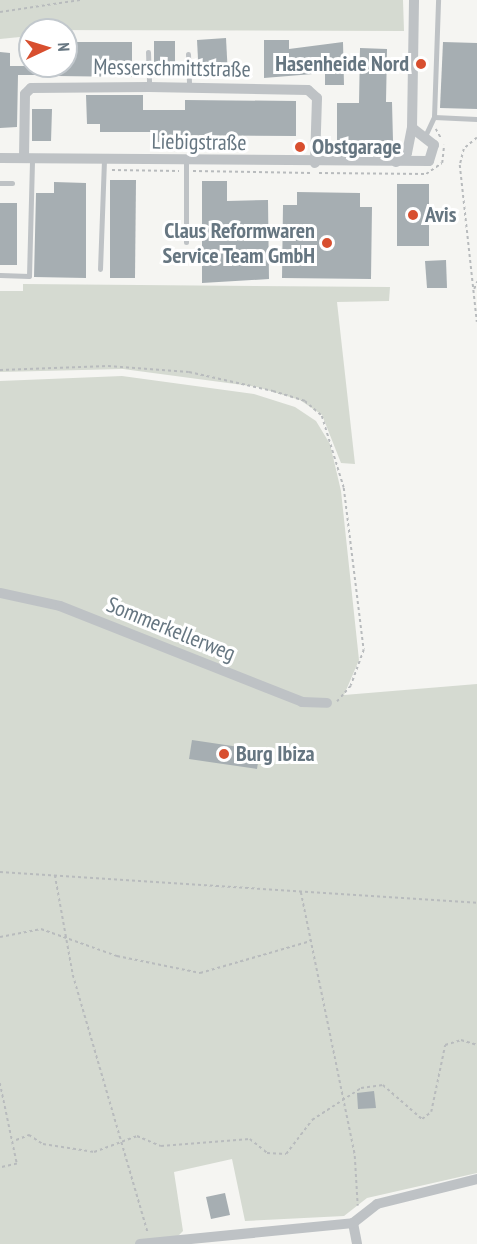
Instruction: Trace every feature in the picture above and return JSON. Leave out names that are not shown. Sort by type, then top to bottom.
[{"type":"street","points":[[396,162],[407,153],[412,128],[414,0]]},
{"type":"street","name":"Messerschmittstraße","points":[[28,158],[25,94],[31,88],[149,87],[308,90],[317,98],[315,163]]},
{"type":"street","points":[[412,128],[428,129]]},
{"type":"street","name":"Liebigstraße","points":[[0,158],[28,158],[104,165],[186,166],[396,162],[431,159],[434,145],[428,129]]},
{"type":"street","name":"Sommerkellerweg","points":[[0,593],[60,606],[302,702],[327,703]]},
{"type":"street","points":[[145,1243],[356,1219],[377,1204],[477,1179]]},
{"type":"street","points":[[356,1219],[357,1244]]},
{"type":"lane","points":[[428,129],[434,117],[438,0]]},
{"type":"lane","points":[[148,52],[149,87]]},
{"type":"lane","points":[[188,54],[189,88]]},
{"type":"lane","points":[[434,117],[477,119]]},
{"type":"lane","points":[[0,275],[29,276],[28,158]]},
{"type":"lane","points":[[100,269],[104,165]]},
{"type":"lane","points":[[186,166],[186,242]]},
{"type":"lane","points":[[0,183],[12,183]]},
{"type":"path","points":[[0,12],[80,0]]},
{"type":"path","points":[[104,165],[426,174],[444,157],[443,140],[428,129]]},
{"type":"path","points":[[477,138],[464,149],[460,165],[477,322]]},
{"type":"path","points":[[474,290],[477,282]]},
{"type":"path","points":[[0,370],[108,366],[189,372],[294,398],[322,416],[344,488],[364,650],[342,702],[327,703]]},
{"type":"path","points":[[0,872],[477,903]]},
{"type":"path","points":[[55,875],[66,938],[122,1145],[145,1243]]},
{"type":"path","points":[[301,891],[344,1102],[356,1219]]},
{"type":"path","points":[[0,937],[41,929],[66,938],[200,973],[311,941]]},
{"type":"path","points":[[16,1140],[29,1136],[43,1144],[94,1152],[122,1145],[137,1136],[161,1146],[250,1139],[267,1153],[286,1154],[312,1120],[344,1102],[361,1088],[383,1085],[422,1119],[431,1112],[445,1045],[461,1040],[477,1046]]},
{"type":"path","points":[[0,1083],[16,1140],[17,1164],[0,1168]]},
{"type":"shaded area","points":[[0,0],[403,0],[404,31],[78,30],[78,18],[18,18],[18,37],[0,39]]},
{"type":"shaded area","points":[[23,284],[390,287],[389,301],[337,302],[355,464],[341,463],[322,415],[300,400],[257,387],[123,369],[0,372],[0,291],[23,291]]},
{"type":"shaded area","points":[[122,376],[254,394],[295,407],[316,421],[330,444],[341,491],[359,660],[344,695],[477,684],[477,1173],[367,1198],[344,1216],[245,1221],[232,1159],[174,1172],[183,1231],[170,1244],[0,1244],[0,381]]},
{"type":"building","points":[[226,38],[228,76],[199,78],[197,40]]},
{"type":"building","points":[[264,40],[289,40],[289,49],[343,42],[344,85],[325,85],[325,73],[264,78]]},
{"type":"building","points":[[154,41],[175,41],[175,75],[154,75]]},
{"type":"building","points":[[78,42],[132,42],[132,77],[78,76]]},
{"type":"building","points":[[443,42],[477,43],[477,109],[440,108]]},
{"type":"building","points":[[360,48],[387,49],[386,102],[392,102],[393,141],[337,142],[337,103],[359,103]]},
{"type":"building","points":[[0,52],[10,53],[10,66],[18,66],[18,75],[17,127],[0,128]]},
{"type":"building","points":[[86,95],[143,95],[143,110],[185,110],[185,100],[296,101],[296,136],[173,135],[173,142],[151,142],[151,132],[100,132],[100,124],[87,124]]},
{"type":"building","points":[[32,109],[52,109],[51,141],[32,141]]},
{"type":"building","points":[[110,180],[136,180],[135,278],[110,278]]},
{"type":"building","points":[[202,181],[227,181],[227,201],[268,200],[269,279],[202,283]]},
{"type":"building","points":[[54,182],[86,183],[86,278],[34,277],[36,193],[54,193]]},
{"type":"building","name":"Avis","points":[[397,184],[429,184],[429,246],[397,246]]},
{"type":"building","name":"Claus Reformwaren Service Team GmbH","points":[[297,192],[360,193],[360,207],[372,207],[371,279],[282,278],[283,205],[297,205]]},
{"type":"building","points":[[0,203],[17,203],[17,265],[0,265]]},
{"type":"building","points":[[446,260],[447,288],[427,288],[425,261]]},
{"type":"building","name":"Burg Ibiza","points":[[192,740],[260,750],[257,769],[189,759]]},
{"type":"building","points":[[374,1091],[376,1108],[358,1109],[357,1093]]},
{"type":"building","points":[[225,1193],[230,1215],[211,1219],[206,1197]]},
{"type":"place","name":"Hasenheide Nord","points":[[421,64]]},
{"type":"place","name":"Obstgarage","points":[[300,147]]},
{"type":"place","name":"Avis","points":[[413,215]]},
{"type":"place","name":"Claus Reformwaren Service Team GmbH","points":[[327,243]]},
{"type":"place","name":"Burg Ibiza","points":[[224,754]]}]
